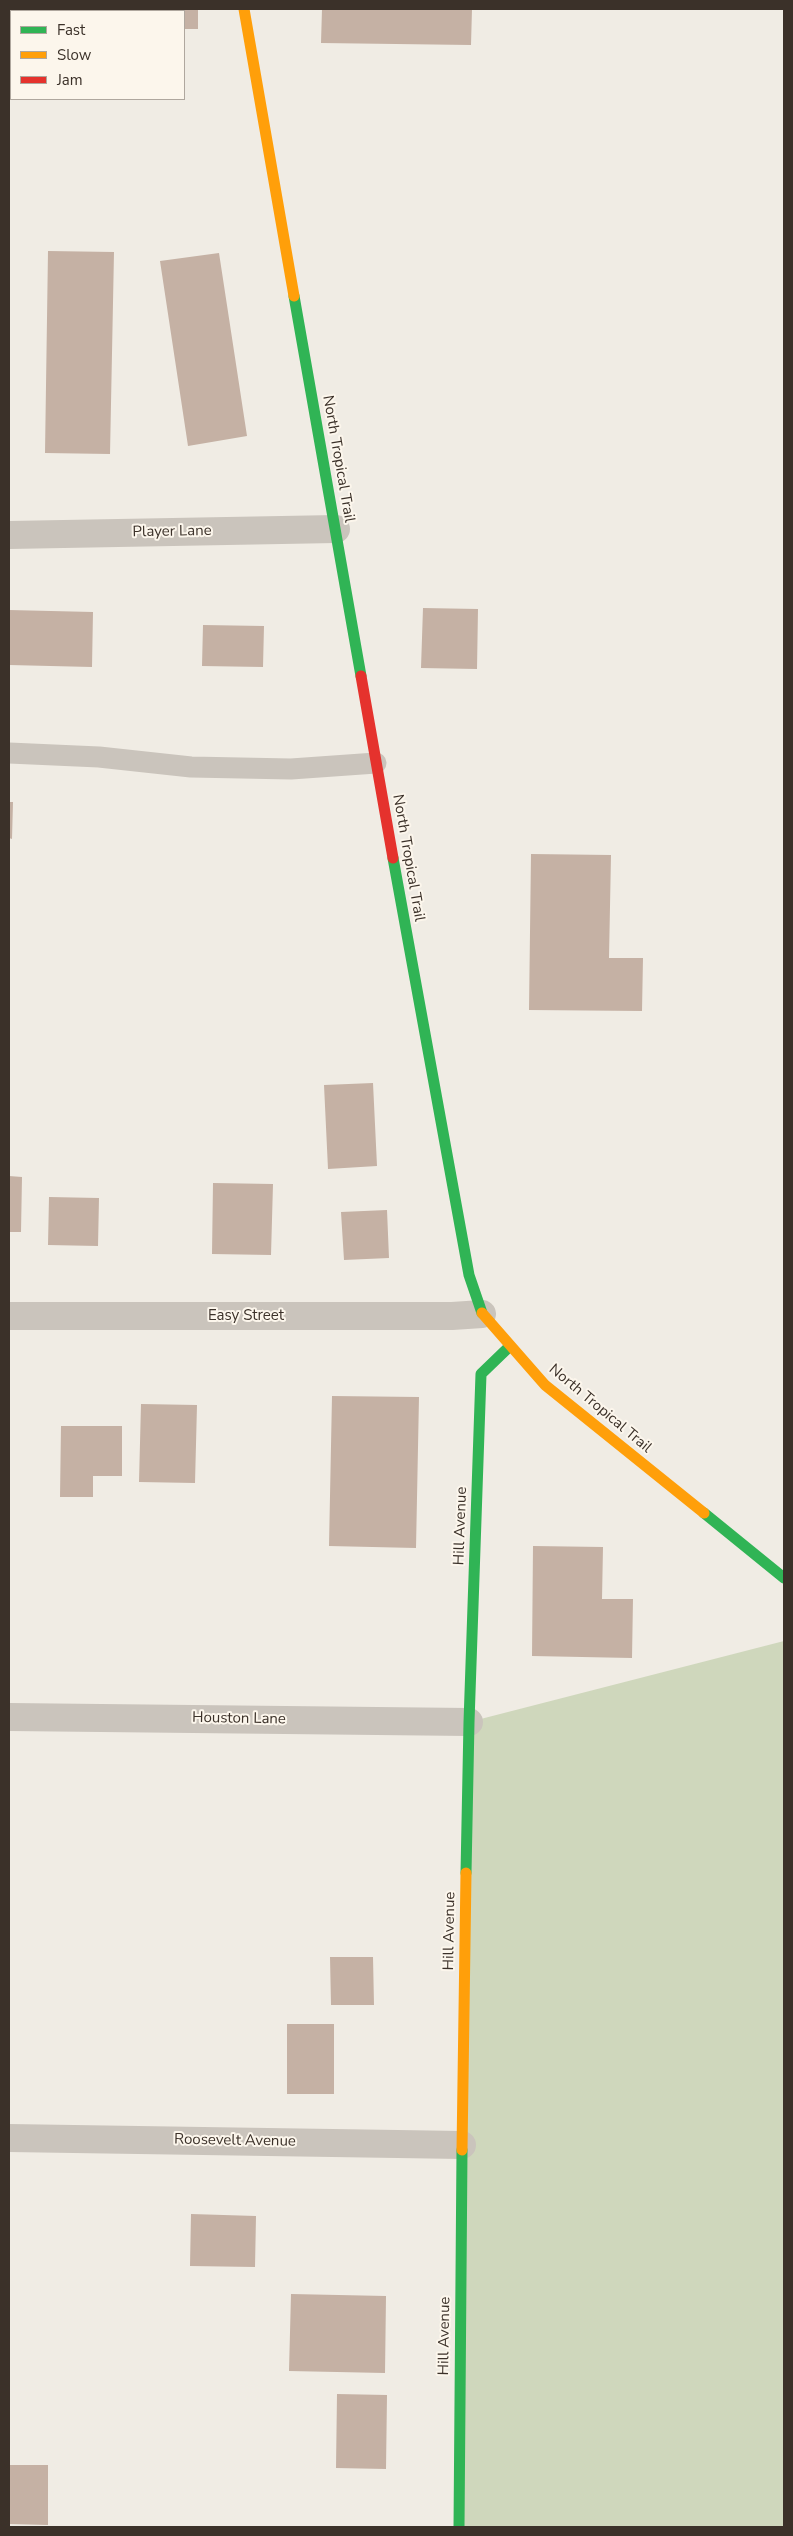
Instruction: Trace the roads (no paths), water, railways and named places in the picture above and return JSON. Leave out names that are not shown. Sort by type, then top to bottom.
[{"type":"street","name":"North Tropical Trail","points":[[244,9],[376,762],[469,1275],[482,1314],[544,1385],[784,1578]]},
{"type":"street","name":"Player Lane","points":[[9,535],[336,529]]},
{"type":"street","name":"Easy Street","points":[[9,1316],[452,1316],[482,1314]]},
{"type":"street","name":"Hill Avenue","points":[[458,2527],[469,1722],[481,1374],[509,1347]]},
{"type":"street","name":"Houston Lane","points":[[9,1717],[469,1722]]},
{"type":"street","name":"Roosevelt Avenue","points":[[9,2138],[462,2145]]},
{"type":"lane","points":[[9,753],[99,757],[191,766],[291,770],[376,762]]}]
